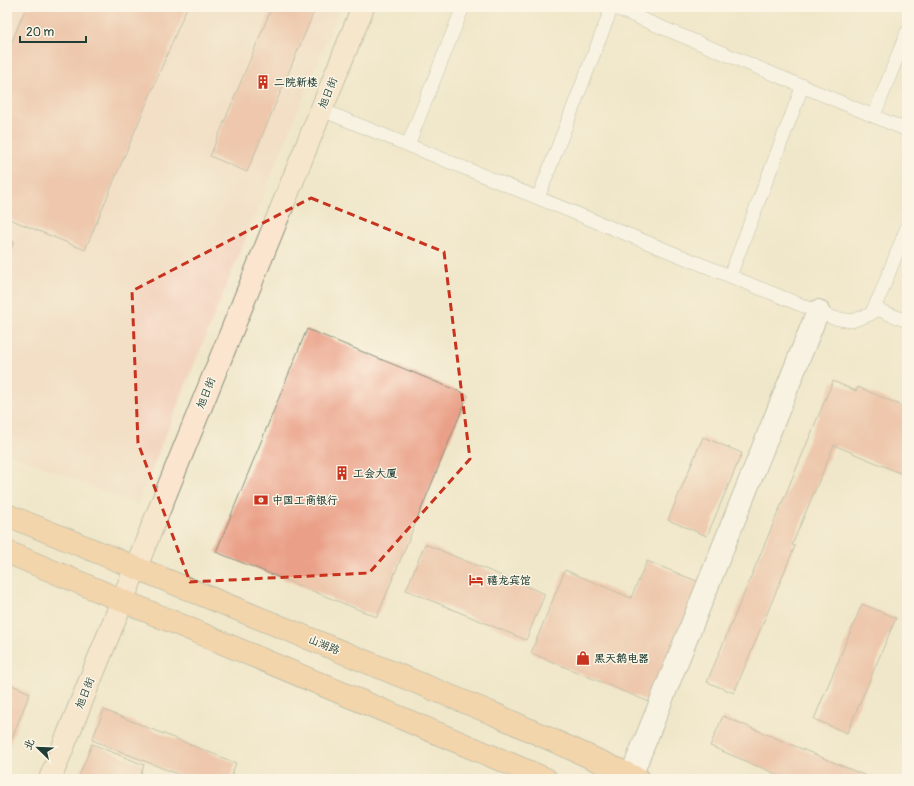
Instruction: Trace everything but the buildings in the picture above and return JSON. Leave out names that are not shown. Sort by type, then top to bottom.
[{"type":"main road","name":"旭日街","points":[[50,779],[363,7]]},
{"type":"main road","name":"山湖路","points":[[7,515],[494,714],[635,777]]},
{"type":"main road","points":[[7,552],[546,779]]},
{"type":"street","points":[[635,777],[818,312]]},
{"type":"lane","points":[[408,145],[463,7]]},
{"type":"lane","points":[[538,198],[612,7],[803,85],[907,130]]},
{"type":"lane","points":[[874,116],[907,32]]},
{"type":"lane","points":[[730,276],[803,85]]},
{"type":"lane","points":[[322,110],[833,318],[852,321],[871,314],[907,226]]},
{"type":"lane","points":[[874,308],[907,321]]},
{"type":"highlighted area","points":[[311,198],[444,252],[470,459],[369,573],[190,582],[138,443],[132,291]]},
{"type":"shaded area","points":[[7,7],[340,7],[137,505],[7,452]]},
{"type":"place","name":"二院新楼","points":[[263,82]]},
{"type":"place","name":"工会大厦","points":[[342,473]]},
{"type":"place","name":"中国工商银行","points":[[261,500]]},
{"type":"place","name":"禧龙宾馆","points":[[476,580]]},
{"type":"place","name":"黑天鹅电器","points":[[583,658]]}]
